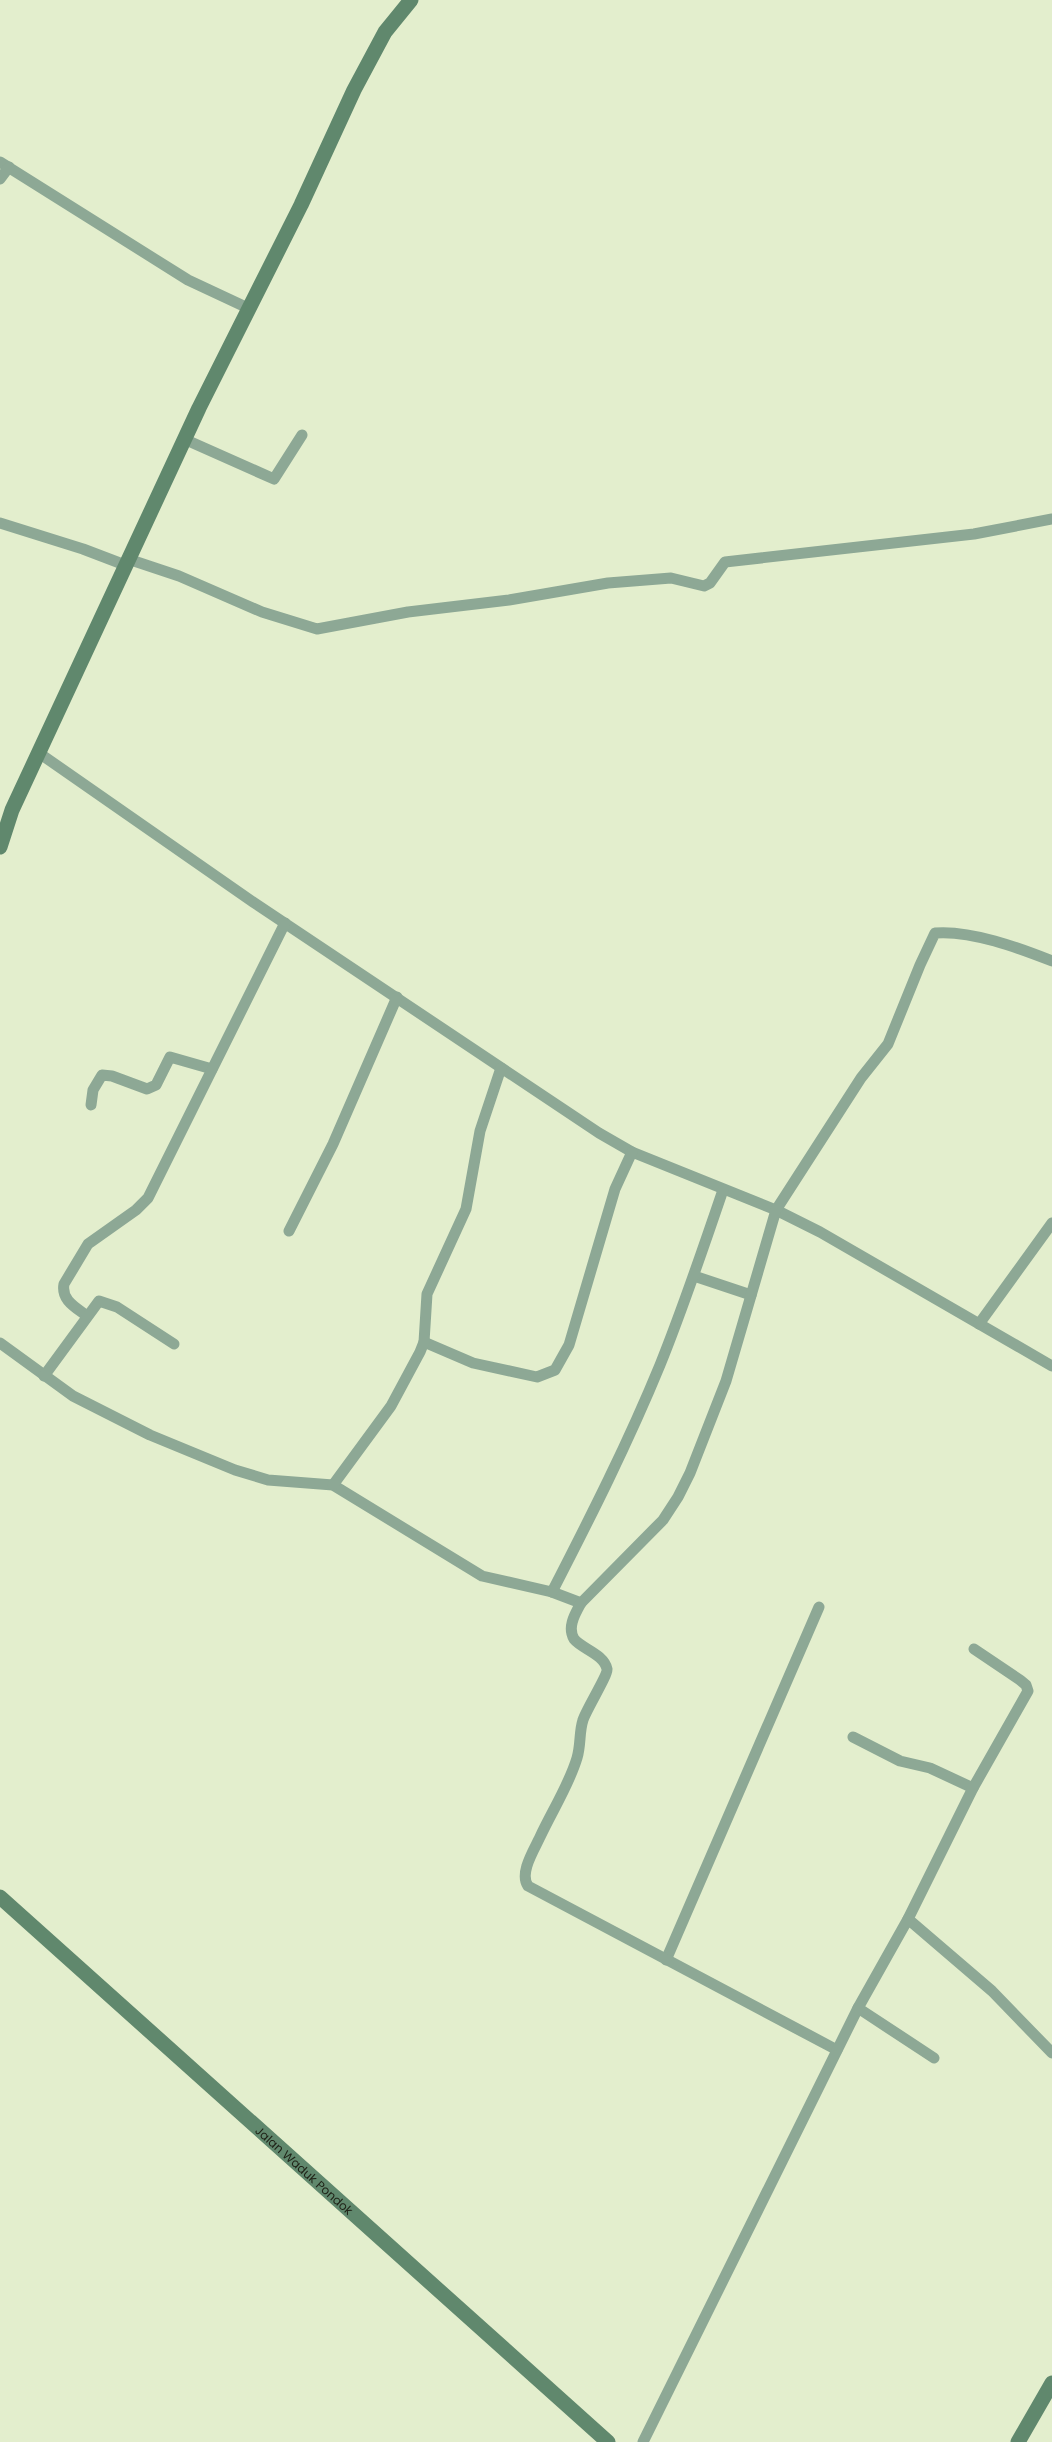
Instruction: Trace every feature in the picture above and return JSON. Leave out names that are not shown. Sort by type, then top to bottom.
[{"type":"street","points":[[0,847],[12,810],[184,439],[250,309],[372,54],[398,14],[410,0]]},
{"type":"street","points":[[0,180],[4,165],[188,280],[250,309]]},
{"type":"street","points":[[184,439],[274,479],[302,436]]},
{"type":"street","points":[[0,523],[186,579],[262,612],[306,627],[324,629],[408,612],[509,600],[608,583],[671,578],[704,586],[710,583],[725,562],[974,534],[1052,519]]},
{"type":"street","points":[[39,753],[285,923],[598,1133],[632,1152],[776,1210],[887,1269],[1052,1366]]},
{"type":"street","points":[[87,1316],[66,1299],[63,1291],[64,1284],[88,1244],[136,1210],[148,1198],[285,923]]},
{"type":"street","points":[[837,2050],[528,1886],[525,1882],[525,1875],[534,1850],[577,1759],[583,1721],[595,1694],[607,1674],[606,1666],[602,1660],[578,1644],[571,1634],[573,1619],[581,1603],[662,1520],[678,1497],[690,1473],[726,1382],[776,1210],[861,1078],[888,1044],[935,933],[949,933],[1003,942],[1052,961]]},
{"type":"street","points":[[289,1231],[333,1144],[397,997]]},
{"type":"street","points":[[91,1105],[92,1090],[102,1075],[112,1076],[147,1089],[156,1085],[170,1057],[212,1069]]},
{"type":"street","points":[[332,1485],[391,1406],[424,1342],[427,1294],[466,1209],[480,1131],[501,1068]]},
{"type":"street","points":[[424,1342],[473,1363],[537,1377],[555,1370],[569,1345],[615,1189],[632,1152]]},
{"type":"street","points":[[552,1592],[597,1504],[659,1367],[694,1276],[723,1190]]},
{"type":"street","points":[[979,1324],[1052,1223]]},
{"type":"street","points":[[694,1276],[751,1295]]},
{"type":"street","points":[[44,1376],[96,1302],[103,1301],[174,1344]]},
{"type":"street","points":[[0,1343],[73,1396],[150,1435],[235,1470],[280,1482],[332,1485],[482,1576],[552,1592],[581,1603]]},
{"type":"street","points":[[666,1960],[819,1607]]},
{"type":"street","points":[[643,2442],[858,2008],[908,1919],[973,1788],[1024,1699],[1028,1688],[974,1649]]},
{"type":"street","points":[[853,1737],[900,1761],[930,1768],[973,1788]]},
{"type":"street","name":"Jalan Waduk Pondok","points":[[0,1897],[608,2442]]},
{"type":"street","points":[[908,1919],[992,1991],[1052,2053]]},
{"type":"street","points":[[858,2008],[934,2058]]},
{"type":"street","points":[[1018,2442],[1052,2383]]}]
